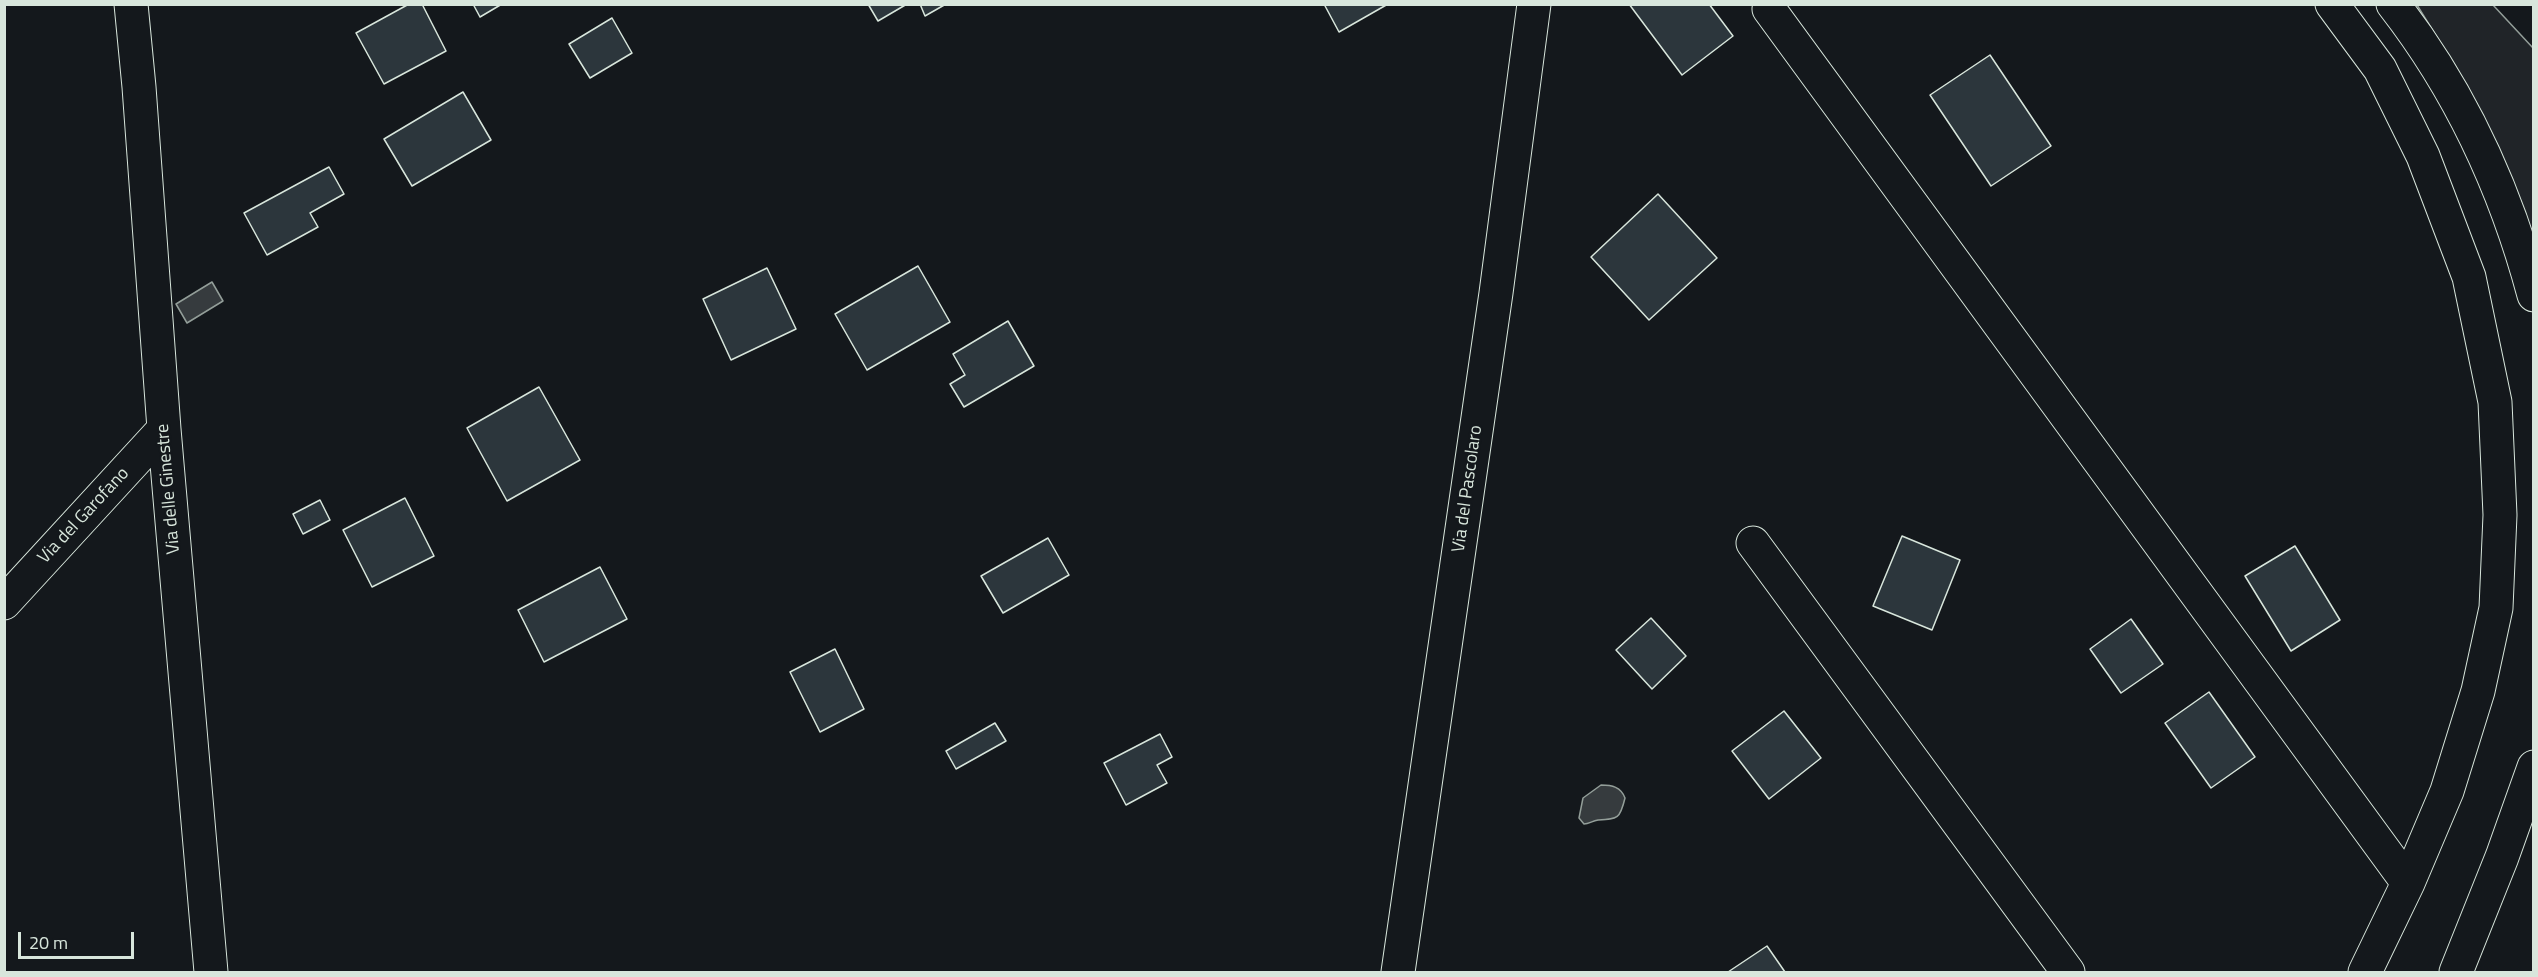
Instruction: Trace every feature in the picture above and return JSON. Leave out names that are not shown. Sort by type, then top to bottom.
[{"type":"street","name":"Via delle Ginestre","points":[[131,4],[164,429],[212,972]]},
{"type":"street","name":"Via del Pascolaro","points":[[1398,972],[1496,293],[1534,4]]},
{"type":"street","points":[[2332,4],[2380,69],[2422,156],[2469,277],[2495,402],[2500,515],[2496,608],[2478,691],[2447,790],[2408,883],[2365,972]]},
{"type":"street","points":[[2393,4],[2445,81],[2486,158],[2534,295]]},
{"type":"street","points":[[1769,9],[2408,883]]},
{"type":"street","name":"Via del Garofano","points":[[4,603],[164,429]]},
{"type":"street","points":[[1753,543],[2068,972]]},
{"type":"street","points":[[2456,972],[2502,857],[2534,767]]},
{"type":"street","points":[[2456,972],[2534,831]]},
{"type":"shaded area","points":[[2417,5],[2493,5],[2533,48],[2533,253],[2456,68]]},
{"type":"shaded area","points":[[212,282],[223,301],[187,323],[176,304]]},
{"type":"shaded area","points":[[1601,785],[1612,786],[1621,791],[1625,798],[1620,814],[1614,818],[1584,824],[1579,818],[1583,798]]},
{"type":"building","points":[[409,4],[422,4],[446,51],[384,84],[356,33]]},
{"type":"building","points":[[473,4],[502,4],[480,17]]},
{"type":"building","points":[[868,4],[907,4],[878,21]]},
{"type":"building","points":[[920,4],[946,4],[925,16]]},
{"type":"building","points":[[1324,4],[1388,4],[1339,32]]},
{"type":"building","points":[[1629,4],[1709,4],[1733,36],[1682,75]]},
{"type":"building","points":[[612,18],[632,53],[590,78],[569,44]]},
{"type":"building","points":[[1990,55],[2051,146],[1991,186],[1930,95]]},
{"type":"building","points":[[463,92],[491,140],[412,186],[384,139]]},
{"type":"building","points":[[329,167],[344,194],[310,213],[318,227],[267,255],[244,213]]},
{"type":"building","points":[[1658,194],[1717,258],[1649,320],[1591,257]]},
{"type":"building","points":[[918,266],[950,322],[867,370],[835,314]]},
{"type":"building","points":[[767,268],[796,329],[731,360],[703,299]]},
{"type":"building","points":[[1008,321],[1034,366],[964,407],[950,384],[965,375],[953,354]]},
{"type":"building","points":[[539,387],[580,460],[507,501],[467,428]]},
{"type":"building","points":[[405,498],[434,556],[372,587],[343,530]]},
{"type":"building","points":[[320,500],[330,520],[303,534],[293,514]]},
{"type":"building","points":[[1902,536],[1960,560],[1932,630],[1873,606]]},
{"type":"building","points":[[1048,538],[1069,575],[1003,613],[981,576]]},
{"type":"building","points":[[2295,546],[2340,620],[2291,651],[2245,576]]},
{"type":"building","points":[[600,567],[627,619],[544,662],[518,610]]},
{"type":"building","points":[[1651,618],[1686,656],[1652,689],[1616,650]]},
{"type":"building","points":[[2131,619],[2163,664],[2121,693],[2090,649]]},
{"type":"building","points":[[835,649],[864,709],[820,732],[790,672]]},
{"type":"building","points":[[2209,692],[2255,757],[2211,788],[2165,723]]},
{"type":"building","points":[[1784,711],[1821,758],[1769,799],[1732,751]]},
{"type":"building","points":[[995,723],[1006,741],[956,769],[946,751]]},
{"type":"building","points":[[1160,734],[1172,757],[1157,765],[1167,783],[1126,805],[1104,763]]},
{"type":"building","points":[[1767,946],[1785,972],[1728,972]]}]
